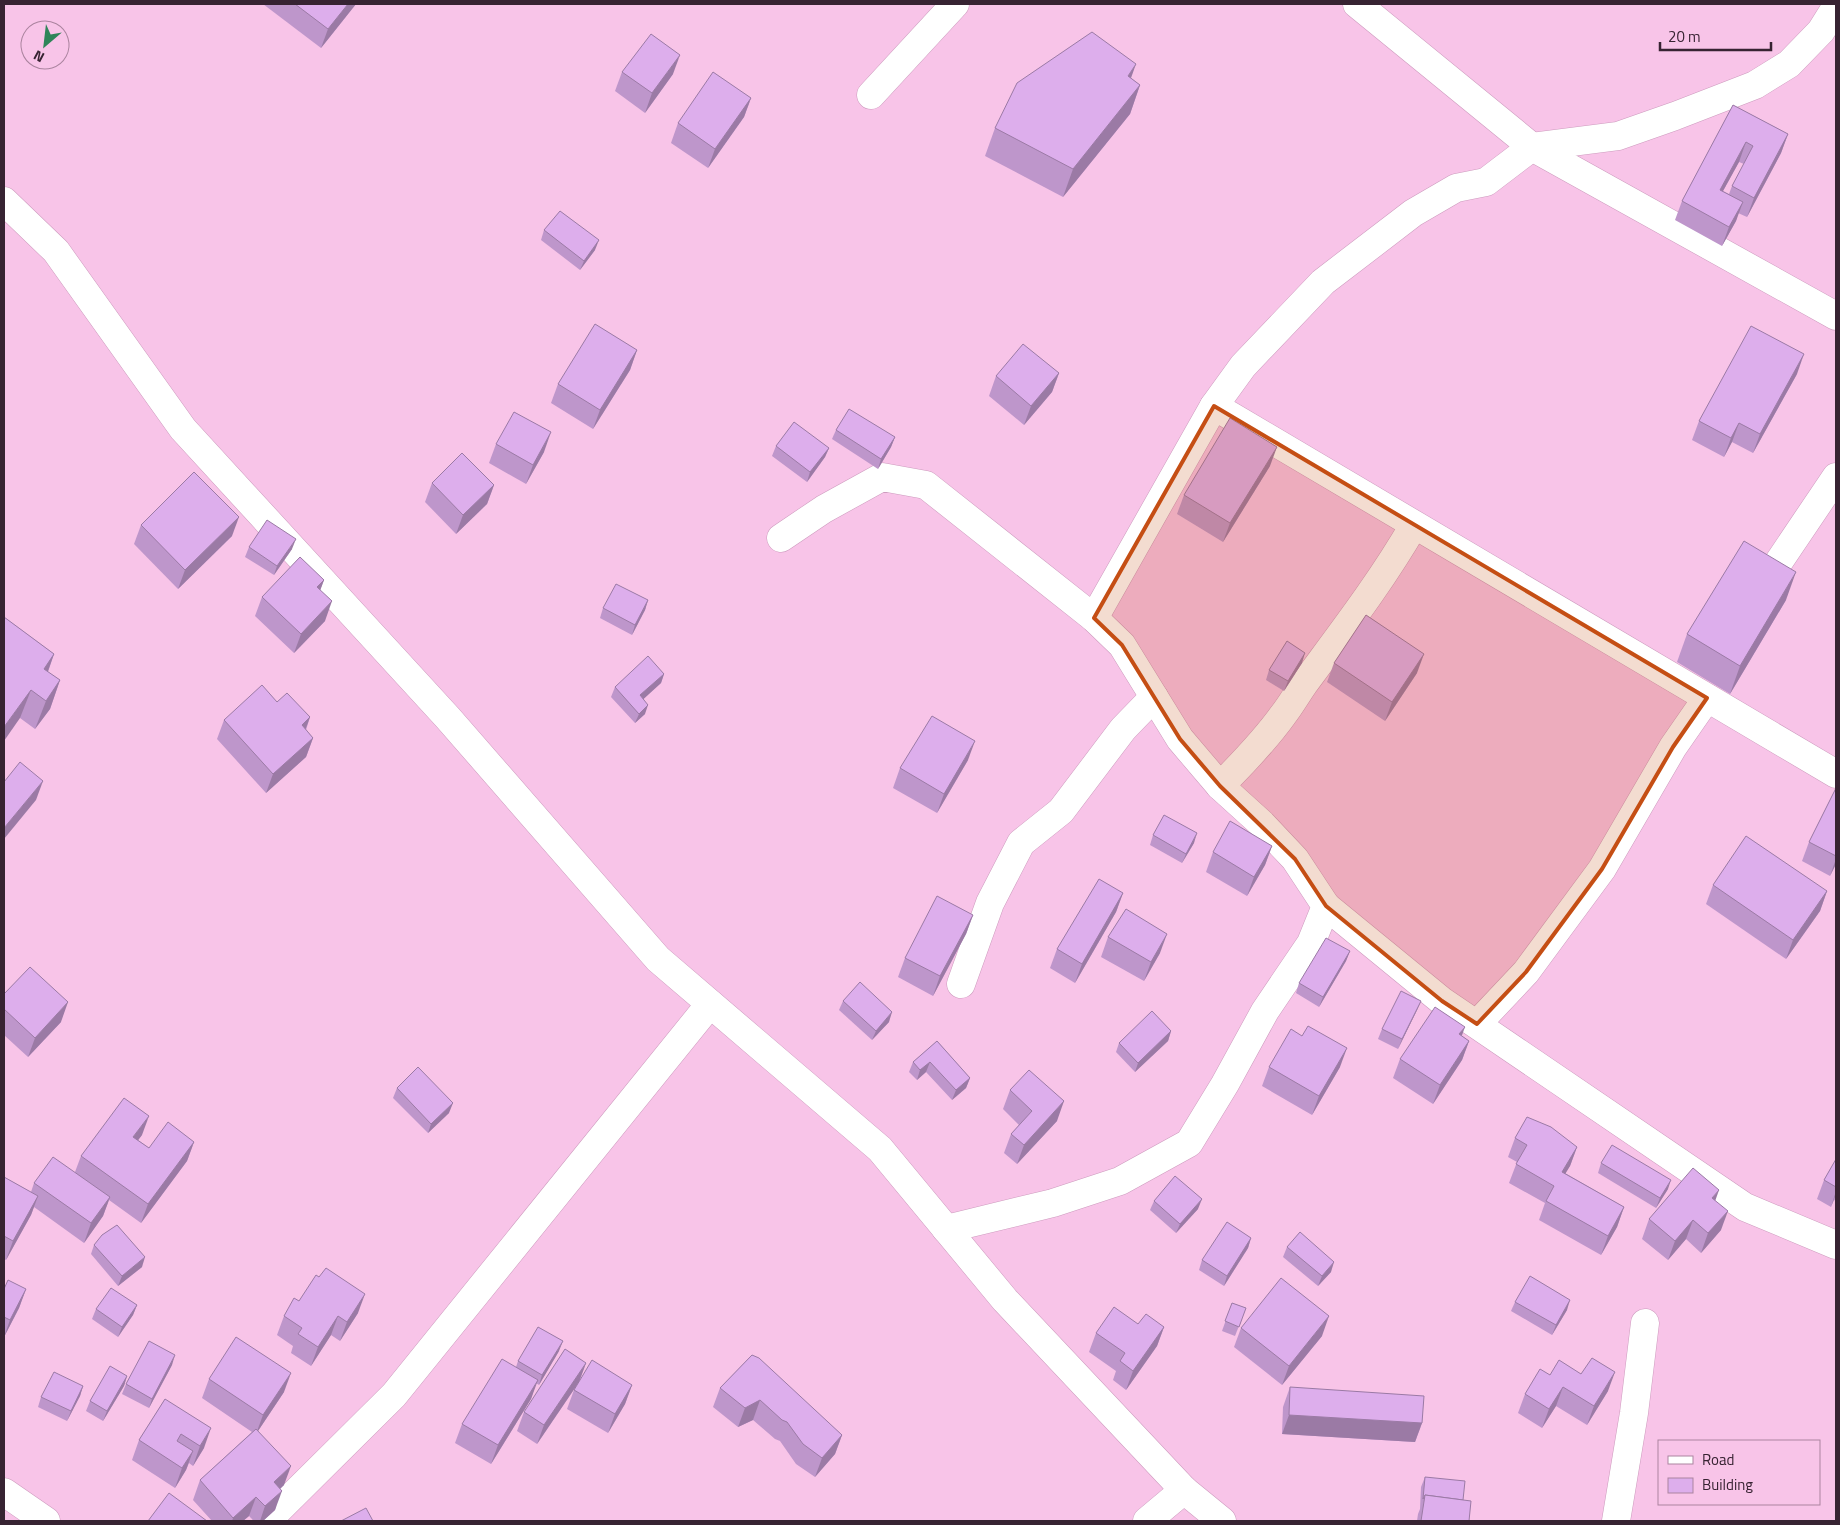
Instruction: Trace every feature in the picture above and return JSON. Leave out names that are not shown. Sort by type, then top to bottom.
[{"type":"street","points":[[871,95],[955,4]]},
{"type":"street","points":[[1357,4],[1532,148],[1836,316]]},
{"type":"street","points":[[1094,618],[1214,406],[1243,366],[1323,282],[1413,213],[1456,188],[1486,182],[1532,148],[1618,136],[1755,85],[1789,64],[1821,31],[1836,7]]},
{"type":"street","points":[[4,201],[56,251],[183,430],[448,718],[658,959],[880,1150],[1005,1300],[1184,1490],[1222,1521]]},
{"type":"street","points":[[1214,406],[1836,774]]},
{"type":"street","points":[[781,538],[824,509],[882,477],[926,485],[1094,618],[1122,645],[1180,739],[1220,786],[1262,824],[1295,860],[1326,906],[1442,1001],[1745,1207],[1836,1245]]},
{"type":"street","points":[[1774,569],[1836,477]]},
{"type":"street","points":[[1220,786],[1242,764],[1283,716],[1363,606],[1414,525]]},
{"type":"street","points":[[960,984],[990,903],[1021,843],[1062,811],[1123,729],[1154,696]]},
{"type":"street","points":[[1476,1024],[1526,972],[1602,869],[1673,747],[1707,698]]},
{"type":"street","points":[[946,1229],[1053,1203],[1120,1181],[1189,1143],[1225,1084],[1265,1011],[1311,943],[1326,906]]},
{"type":"street","points":[[266,1521],[394,1395],[710,1004]]},
{"type":"street","points":[[1616,1521],[1634,1413],[1645,1322]]},
{"type":"street","points":[[1147,1521],[1184,1490]]},
{"type":"street","points":[[4,1492],[46,1521]]},
{"type":"highlighted area","points":[[1214,406],[1707,698],[1673,747],[1602,869],[1526,972],[1477,1024],[1442,1001],[1326,906],[1295,859],[1220,786],[1180,739],[1122,645],[1094,618]]},
{"type":"building","points":[[295,4],[348,4],[328,29]]},
{"type":"building","points":[[1092,32],[1136,64],[1128,76],[1140,85],[1073,169],[995,128],[1017,83]]},
{"type":"building","points":[[651,34],[680,55],[652,93],[622,72]]},
{"type":"building","points":[[713,72],[751,98],[715,149],[678,123]]},
{"type":"building","points":[[1733,105],[1788,134],[1754,198],[1732,186],[1753,146],[1746,142],[1720,190],[1743,202],[1729,227],[1682,201]]},
{"type":"building","points":[[560,211],[599,240],[584,261],[544,230]]},
{"type":"building","points":[[595,324],[637,350],[600,410],[558,384]]},
{"type":"building","points":[[1751,326],[1804,354],[1760,434],[1739,423],[1731,438],[1699,421]]},
{"type":"building","points":[[1023,344],[1059,373],[1031,406],[996,376]]},
{"type":"building","points":[[849,409],[895,437],[881,459],[836,430]]},
{"type":"building","points":[[514,412],[551,432],[533,465],[496,444]]},
{"type":"building","points":[[1230,418],[1277,447],[1230,523],[1184,495]]},
{"type":"building","points":[[794,422],[829,448],[810,472],[776,446]]},
{"type":"building","points":[[462,453],[494,485],[463,515],[432,483]]},
{"type":"building","points":[[194,472],[239,517],[185,570],[141,525]]},
{"type":"building","points":[[267,520],[296,539],[277,566],[249,547]]},
{"type":"building","points":[[1744,541],[1796,572],[1740,666],[1687,634]]},
{"type":"building","points":[[300,557],[324,580],[317,587],[332,601],[301,634],[262,597]]},
{"type":"building","points":[[616,584],[648,600],[635,625],[603,608]]},
{"type":"building","points":[[1366,615],[1424,654],[1392,702],[1334,663]]},
{"type":"building","points":[[4,617],[54,654],[44,669],[60,680],[46,701],[31,690],[4,727]]},
{"type":"building","points":[[1287,641],[1305,653],[1288,681],[1269,670]]},
{"type":"building","points":[[648,656],[664,674],[640,695],[648,705],[639,714],[615,687]]},
{"type":"building","points":[[262,685],[277,702],[287,693],[310,717],[302,725],[313,738],[273,774],[224,720]]},
{"type":"building","points":[[932,716],[975,741],[944,794],[900,768]]},
{"type":"building","points":[[20,762],[43,781],[4,828],[4,782]]},
{"type":"building","points":[[1836,788],[1836,856],[1809,842]]},
{"type":"building","points":[[1164,815],[1197,833],[1186,854],[1153,835]]},
{"type":"building","points":[[1230,821],[1272,846],[1254,877],[1213,852]]},
{"type":"building","points":[[1746,836],[1827,891],[1793,940],[1713,885]]},
{"type":"building","points":[[1099,879],[1123,893],[1082,964],[1057,949]]},
{"type":"building","points":[[937,896],[973,915],[940,976],[905,958]]},
{"type":"building","points":[[1126,909],[1167,934],[1151,962],[1108,937]]},
{"type":"building","points":[[1326,938],[1350,951],[1323,997],[1299,983]]},
{"type":"building","points":[[30,967],[68,1002],[35,1038],[4,1009],[4,994]]},
{"type":"building","points":[[860,982],[892,1012],[876,1031],[843,1001]]},
{"type":"building","points":[[1401,991],[1421,1001],[1402,1039],[1382,1029]]},
{"type":"building","points":[[1435,1007],[1465,1027],[1459,1034],[1469,1041],[1440,1085],[1400,1059]]},
{"type":"building","points":[[1152,1011],[1171,1031],[1138,1063],[1119,1043]]},
{"type":"building","points":[[1308,1026],[1347,1048],[1319,1096],[1269,1067],[1291,1029],[1302,1036]]},
{"type":"building","points":[[937,1041],[970,1078],[956,1090],[930,1062],[920,1070],[913,1062]]},
{"type":"building","points":[[418,1067],[453,1103],[431,1124],[397,1088]]},
{"type":"building","points":[[1029,1070],[1064,1101],[1024,1145],[1011,1134],[1032,1111],[1010,1090]]},
{"type":"building","points":[[124,1098],[149,1116],[133,1137],[149,1148],[168,1122],[194,1142],[148,1204],[81,1156]]},
{"type":"building","points":[[1527,1117],[1551,1127],[1577,1147],[1562,1172],[1624,1207],[1608,1236],[1546,1201],[1554,1186],[1516,1164],[1527,1145],[1515,1138]]},
{"type":"building","points":[[1612,1145],[1671,1180],[1660,1198],[1601,1163]]},
{"type":"building","points":[[53,1157],[110,1197],[91,1223],[34,1183]]},
{"type":"building","points":[[1836,1159],[1836,1187],[1824,1180]]},
{"type":"building","points":[[1693,1168],[1719,1190],[1712,1198],[1728,1211],[1708,1233],[1693,1220],[1675,1241],[1649,1219]]},
{"type":"building","points":[[1175,1176],[1202,1199],[1180,1224],[1154,1201]]},
{"type":"building","points":[[4,1177],[38,1196],[13,1241],[4,1236]]},
{"type":"building","points":[[1227,1222],[1251,1238],[1227,1276],[1202,1260]]},
{"type":"building","points":[[117,1225],[145,1257],[122,1276],[94,1245],[102,1235]]},
{"type":"building","points":[[1300,1232],[1334,1262],[1322,1276],[1287,1247]]},
{"type":"building","points":[[326,1268],[365,1294],[347,1322],[338,1316],[318,1347],[298,1334],[302,1328],[284,1316],[294,1298],[299,1301],[316,1275],[319,1277]]},
{"type":"building","points":[[1530,1276],[1570,1300],[1556,1325],[1515,1302]]},
{"type":"building","points":[[1281,1278],[1329,1316],[1289,1366],[1241,1328]]},
{"type":"building","points":[[8,1280],[26,1289],[10,1320],[4,1317],[4,1289]]},
{"type":"building","points":[[111,1288],[137,1305],[122,1327],[96,1309]]},
{"type":"building","points":[[1232,1303],[1246,1308],[1239,1327],[1225,1321]]},
{"type":"building","points":[[1114,1307],[1138,1324],[1146,1314],[1164,1327],[1133,1371],[1120,1361],[1125,1353],[1096,1333]]},
{"type":"building","points":[[538,1327],[563,1341],[542,1375],[518,1361]]},
{"type":"building","points":[[236,1337],[291,1373],[263,1415],[209,1379]]},
{"type":"building","points":[[149,1341],[175,1355],[152,1399],[126,1384]]},
{"type":"building","points":[[565,1349],[586,1363],[544,1425],[524,1412]]},
{"type":"building","points":[[752,1355],[759,1358],[842,1435],[822,1458],[803,1444],[787,1422],[782,1420],[760,1400],[745,1408],[720,1388]]},
{"type":"building","points":[[1592,1358],[1615,1372],[1594,1406],[1563,1387],[1549,1409],[1525,1394],[1540,1369],[1550,1375],[1559,1360],[1581,1374]]},
{"type":"building","points":[[502,1359],[538,1380],[498,1445],[462,1424]]},
{"type":"building","points":[[592,1360],[632,1385],[615,1414],[574,1390]]},
{"type":"building","points":[[110,1366],[127,1376],[107,1411],[90,1401]]},
{"type":"building","points":[[54,1372],[83,1386],[71,1411],[41,1397]]},
{"type":"building","points":[[1290,1387],[1424,1396],[1422,1423],[1289,1415]]},
{"type":"building","points":[[165,1399],[211,1428],[200,1446],[181,1434],[177,1441],[193,1451],[182,1468],[139,1440]]},
{"type":"building","points":[[256,1429],[291,1466],[274,1482],[282,1491],[265,1506],[256,1497],[233,1518],[200,1480]]},
{"type":"building","points":[[1425,1477],[1465,1481],[1463,1500],[1425,1495],[1423,1499]]},
{"type":"building","points":[[169,1493],[207,1521],[148,1521]]},
{"type":"building","points":[[1425,1495],[1471,1501],[1469,1521],[1421,1521]]},
{"type":"building","points":[[366,1508],[373,1521],[341,1521]]}]
